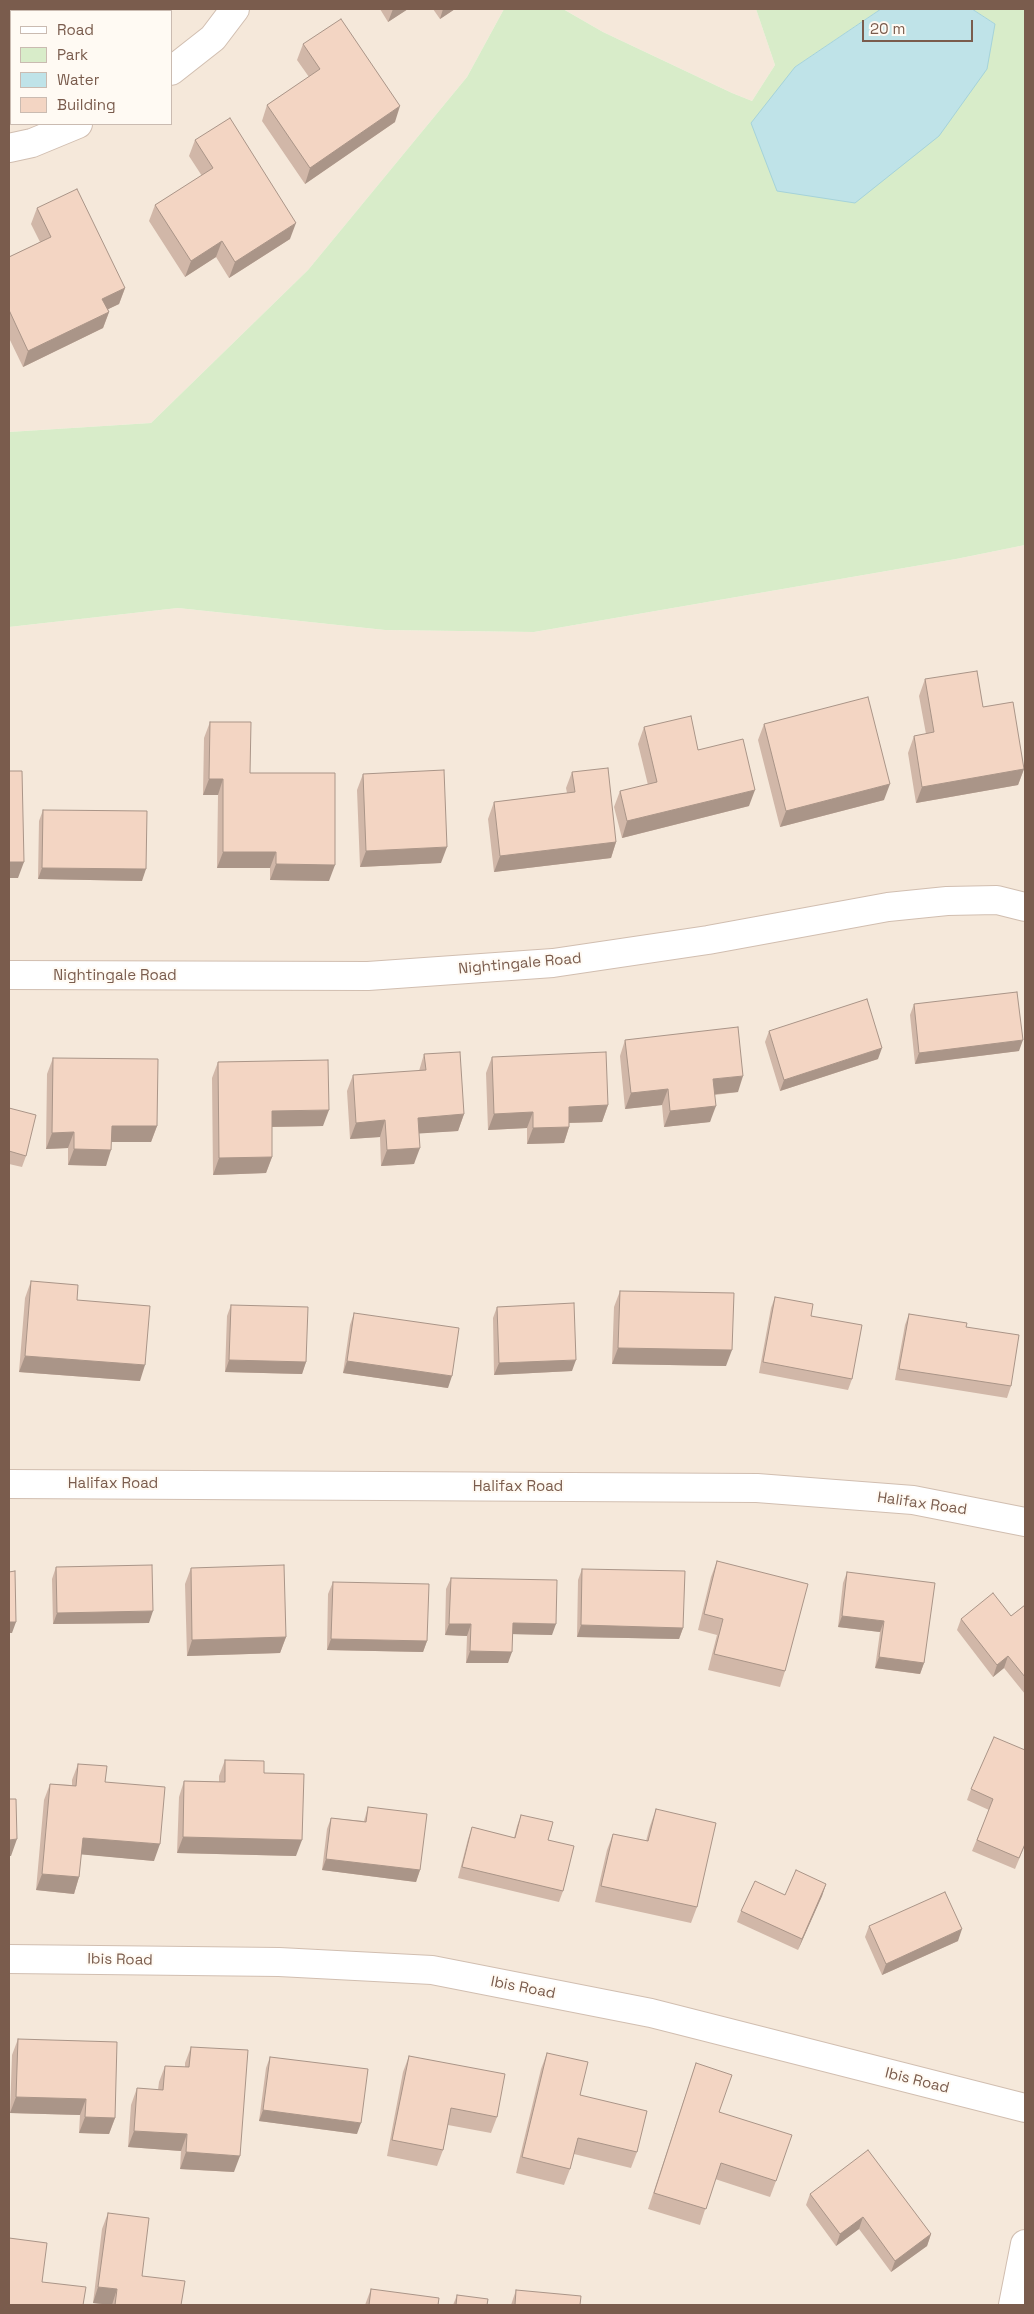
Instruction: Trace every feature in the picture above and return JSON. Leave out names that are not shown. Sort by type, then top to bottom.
[{"type":"street","points":[[172,70],[213,38],[235,9]]},
{"type":"street","points":[[9,148],[32,143],[76,125]]},
{"type":"street","name":"Nightingale Road","points":[[9,975],[368,976],[553,963],[708,940],[888,907],[947,901],[997,900],[1025,907]]},
{"type":"street","name":"Halifax Road","points":[[9,1484],[757,1488],[913,1500],[1025,1522]]},
{"type":"street","name":"Ibis Road","points":[[9,1959],[279,1962],[432,1970],[651,2013],[1025,2108]]},
{"type":"street","points":[[1012,2305],[1025,2244]]},
{"type":"shaded area","points":[[9,9],[504,9],[467,77],[308,270],[151,423],[9,432]]},
{"type":"shaded area","points":[[563,9],[756,9],[775,65],[752,101],[603,32]]},
{"type":"shaded area","points":[[1025,545],[1025,2305],[9,2305],[9,627],[178,608],[385,630],[534,632],[956,559]]},
{"type":"green space","points":[[504,9],[563,9],[603,32],[752,101],[775,65],[756,9],[881,9],[795,67],[995,24],[972,9],[1025,9],[1025,545],[956,559],[534,632],[385,630],[178,608],[9,627],[9,432],[151,423],[308,270],[467,77]]},
{"type":"water","points":[[881,9],[972,9],[995,24],[987,69],[939,136],[855,203],[777,191],[751,123],[795,67]]},
{"type":"building","points":[[25,9],[110,9],[109,10]]},
{"type":"building","points":[[341,19],[400,106],[310,168],[267,105],[320,69],[303,44]]},
{"type":"building","points":[[230,118],[296,223],[235,262],[222,241],[191,261],[155,205],[213,168],[195,140]]},
{"type":"building","points":[[77,189],[125,288],[102,299],[109,312],[28,351],[9,310],[9,257],[51,237],[37,208]]},
{"type":"building","points":[[977,671],[983,707],[1013,702],[1024,769],[922,787],[914,736],[934,732],[925,679]]},
{"type":"building","points":[[868,697],[890,784],[786,811],[764,724]]},
{"type":"building","points":[[691,716],[698,750],[743,739],[755,790],[627,821],[620,791],[657,782],[644,727]]},
{"type":"building","points":[[210,722],[251,722],[250,773],[335,773],[335,865],[276,864],[276,852],[223,852],[223,779],[209,779]]},
{"type":"building","points":[[608,768],[616,842],[500,856],[494,802],[575,792],[572,772]]},
{"type":"building","points":[[444,770],[447,847],[366,851],[363,774]]},
{"type":"building","points":[[9,771],[22,771],[24,862],[9,862]]},
{"type":"building","points":[[43,810],[147,811],[146,869],[42,868]]},
{"type":"building","points":[[1017,992],[1023,1040],[919,1053],[914,1004]]},
{"type":"building","points":[[867,999],[882,1048],[784,1080],[769,1031]]},
{"type":"building","points":[[738,1027],[743,1076],[713,1079],[716,1106],[670,1111],[668,1089],[631,1093],[625,1040]]},
{"type":"building","points":[[460,1052],[464,1114],[418,1118],[420,1148],[387,1150],[385,1120],[356,1123],[353,1075],[426,1070],[424,1054]]},
{"type":"building","points":[[606,1052],[608,1105],[569,1107],[569,1127],[533,1128],[533,1112],[494,1114],[492,1057]]},
{"type":"building","points":[[53,1058],[158,1059],[157,1126],[112,1126],[111,1150],[74,1149],[74,1132],[52,1133]]},
{"type":"building","points":[[328,1060],[329,1110],[272,1111],[272,1157],[219,1158],[218,1062]]},
{"type":"building","points":[[9,1108],[36,1115],[26,1156],[9,1151]]},
{"type":"building","points":[[31,1281],[78,1285],[77,1300],[150,1306],[145,1365],[25,1356]]},
{"type":"building","points":[[620,1291],[734,1293],[732,1350],[618,1348]]},
{"type":"building","points":[[775,1297],[813,1304],[811,1316],[862,1325],[852,1379],[763,1362]]},
{"type":"building","points":[[574,1303],[576,1360],[499,1363],[497,1307]]},
{"type":"building","points":[[231,1305],[308,1307],[306,1362],[229,1360]]},
{"type":"building","points":[[354,1313],[459,1328],[452,1376],[347,1361]]},
{"type":"building","points":[[909,1314],[967,1323],[966,1327],[1019,1335],[1011,1386],[899,1369]]},
{"type":"building","points":[[717,1561],[808,1584],[785,1671],[714,1654],[723,1619],[704,1614]]},
{"type":"building","points":[[152,1565],[153,1611],[57,1613],[56,1567]]},
{"type":"building","points":[[284,1565],[286,1637],[192,1640],[191,1568]]},
{"type":"building","points":[[582,1569],[685,1571],[683,1628],[581,1625]]},
{"type":"building","points":[[15,1571],[16,1622],[9,1622],[9,1572]]},
{"type":"building","points":[[847,1572],[935,1583],[924,1663],[879,1657],[884,1621],[842,1616]]},
{"type":"building","points":[[451,1578],[557,1580],[556,1624],[513,1623],[512,1652],[470,1651],[471,1624],[449,1624]]},
{"type":"building","points":[[333,1582],[429,1584],[427,1641],[331,1639]]},
{"type":"building","points":[[993,1593],[1011,1616],[1025,1605],[1025,1677],[1008,1656],[997,1665],[961,1619]]},
{"type":"building","points":[[994,1737],[1025,1750],[1025,1844],[1019,1858],[977,1840],[993,1799],[971,1789]]},
{"type":"building","points":[[225,1760],[264,1761],[264,1773],[304,1774],[302,1840],[183,1837],[184,1781],[225,1782]]},
{"type":"building","points":[[78,1764],[107,1766],[105,1782],[165,1787],[160,1844],[83,1838],[79,1877],[42,1874],[50,1784],[76,1786]]},
{"type":"building","points":[[9,1799],[16,1799],[17,1839],[9,1840]]},
{"type":"building","points":[[368,1807],[427,1814],[420,1870],[326,1859],[331,1818],[366,1822]]},
{"type":"building","points":[[656,1809],[716,1823],[697,1907],[601,1886],[613,1834],[648,1841]]},
{"type":"building","points":[[521,1815],[553,1822],[548,1840],[574,1846],[563,1891],[462,1867],[472,1827],[515,1838]]},
{"type":"building","points":[[796,1870],[826,1884],[802,1939],[741,1911],[755,1881],[785,1895]]},
{"type":"building","points":[[945,1892],[962,1929],[886,1964],[869,1926]]},
{"type":"building","points":[[18,2039],[117,2042],[115,2118],[85,2117],[86,2099],[16,2097]]},
{"type":"building","points":[[191,2047],[248,2050],[240,2156],[186,2152],[187,2134],[134,2131],[137,2088],[163,2090],[165,2066],[189,2067]]},
{"type":"building","points":[[547,2053],[588,2062],[580,2095],[647,2111],[637,2152],[578,2138],[570,2169],[522,2157]]},
{"type":"building","points":[[409,2056],[505,2074],[497,2117],[451,2108],[443,2150],[392,2140]]},
{"type":"building","points":[[270,2057],[368,2069],[361,2123],[263,2110]]},
{"type":"building","points":[[696,2063],[732,2075],[719,2112],[792,2135],[776,2181],[721,2163],[706,2209],[654,2193]]},
{"type":"building","points":[[868,2150],[931,2234],[895,2261],[863,2217],[840,2234],[810,2194]]},
{"type":"building","points":[[108,2213],[149,2218],[142,2276],[185,2281],[181,2305],[115,2305],[117,2289],[98,2287]]},
{"type":"building","points":[[9,2238],[47,2243],[42,2282],[86,2287],[83,2305],[9,2305]]},
{"type":"building","points":[[371,2289],[439,2298],[438,2305],[369,2305]]},
{"type":"building","points":[[516,2290],[581,2296],[580,2305],[515,2305]]},
{"type":"building","points":[[457,2295],[488,2299],[487,2305],[456,2305]]}]
